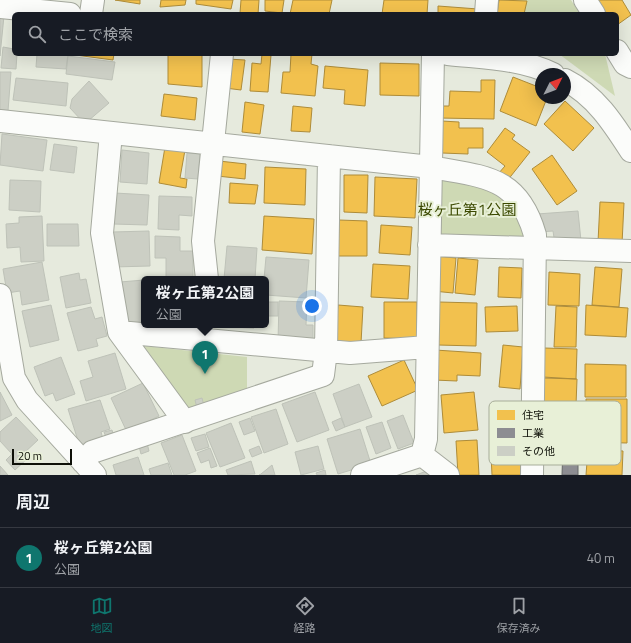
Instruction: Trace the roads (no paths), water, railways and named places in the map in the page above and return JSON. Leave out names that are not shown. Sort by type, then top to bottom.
[{"type":"street","points":[[90,12],[93,0]]},
{"type":"street","points":[[486,12],[487,0]]},
{"type":"street","points":[[585,0],[593,12]]},
{"type":"street","points":[[0,7],[50,12]]},
{"type":"street","points":[[619,54],[625,64],[631,67]]},
{"type":"street","points":[[206,276],[203,241],[222,56]]},
{"type":"street","points":[[422,455],[426,439],[433,56]]},
{"type":"street","points":[[480,56],[541,68]]},
{"type":"street","points":[[571,83],[577,86],[607,114],[631,151]]},
{"type":"street","points":[[0,121],[431,167],[489,178],[505,187],[520,201],[530,218],[535,234],[533,401]]},
{"type":"street","points":[[111,133],[102,233],[119,332],[185,422]]},
{"type":"street","points":[[89,468],[92,452],[323,376],[326,351],[329,156]]},
{"type":"street","points":[[429,244],[631,251]]},
{"type":"street","points":[[0,295],[5,362],[27,400],[89,468]]},
{"type":"street","points":[[119,332],[212,333],[326,351],[350,353],[427,347]]},
{"type":"street","points":[[362,475],[422,455]]},
{"type":"street","points":[[422,455],[448,475]]},
{"type":"street","points":[[532,465],[532,475]]},
{"type":"place","name":"桜ヶ丘第2公園","points":[[205,374]]},
{"type":"park label","name":"桜ヶ丘第1公園","points":[[467,210]]}]
